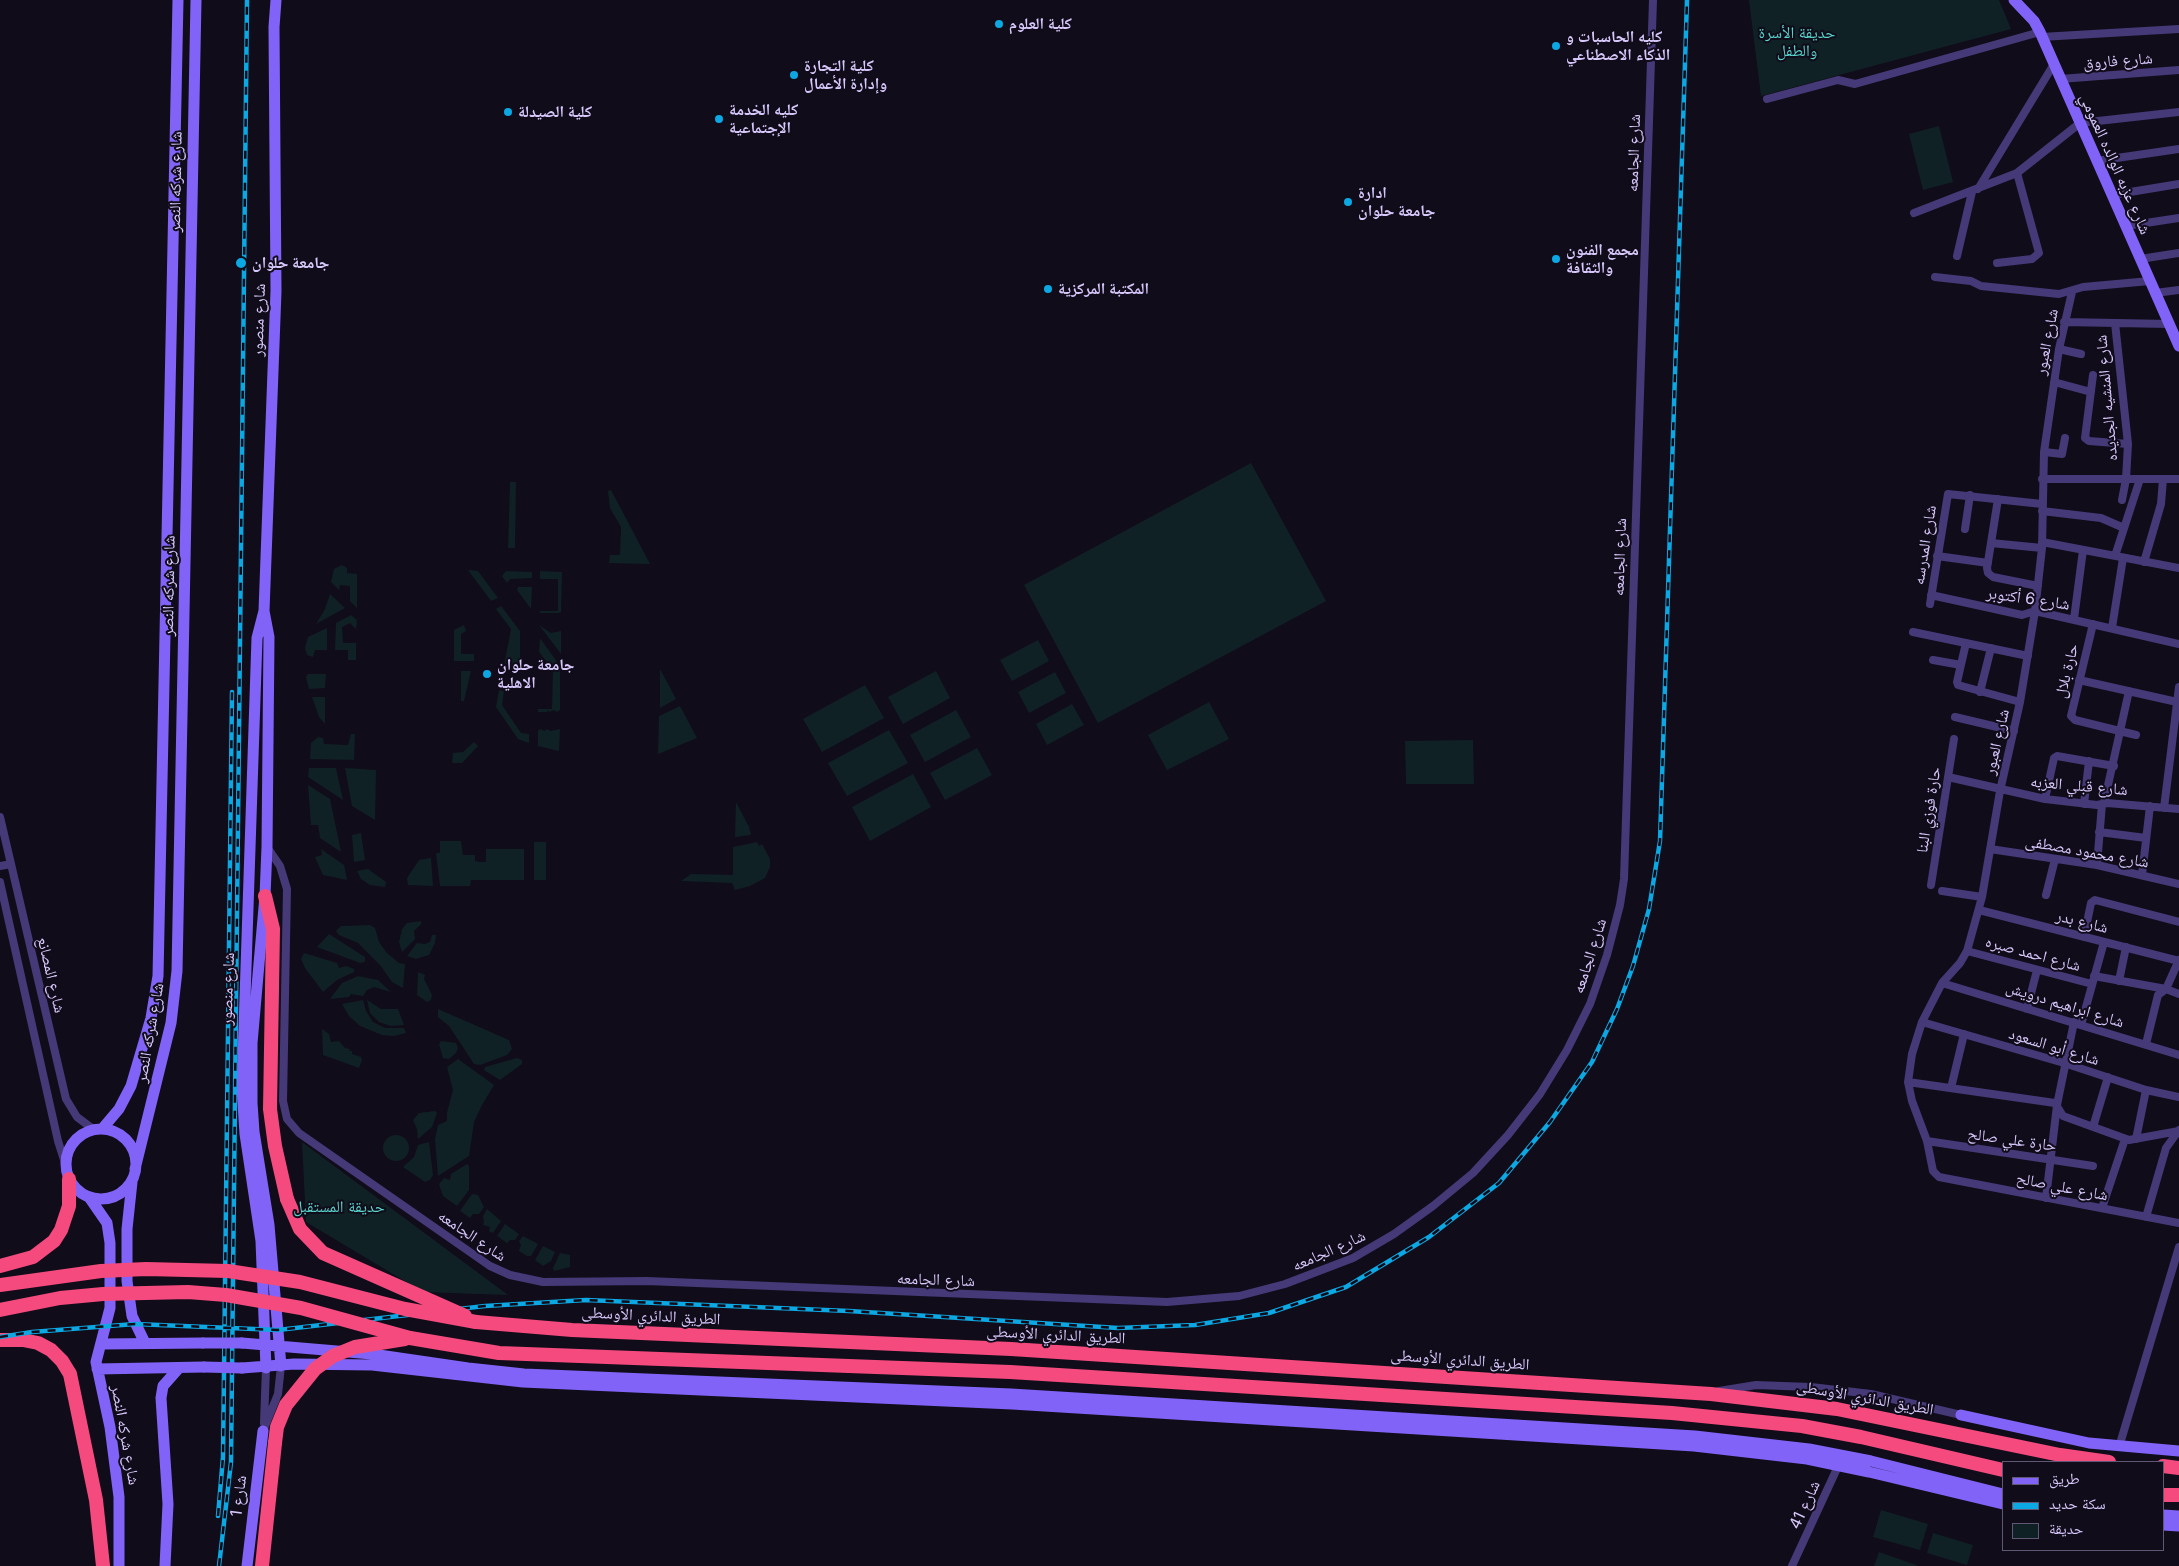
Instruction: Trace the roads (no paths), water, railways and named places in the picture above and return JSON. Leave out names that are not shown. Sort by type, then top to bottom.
[{"type":"highway","points":[[265,896],[272,917],[273,929],[270,1109],[275,1146],[287,1199],[300,1229],[323,1252],[387,1283],[441,1304],[476,1322]]},
{"type":"highway","points":[[0,1266],[33,1257],[54,1241],[66,1218],[70,1193],[67,1173]]},
{"type":"highway","name":"الطريق الدائري الأوسطى","points":[[0,1285],[101,1271],[146,1269],[228,1271],[300,1282],[406,1309],[476,1322],[572,1330],[1021,1350],[1711,1394],[1837,1409],[2060,1455],[2103,1461]]},
{"type":"highway","points":[[0,1310],[60,1298],[103,1294],[188,1292],[264,1300],[301,1308],[410,1338],[499,1353],[1010,1372],[1672,1413],[1817,1429],[2002,1470]]},
{"type":"highway","points":[[262,1566],[277,1427],[286,1405],[315,1368],[333,1356],[355,1347],[410,1338]]},
{"type":"highway","points":[[0,1340],[23,1340],[38,1343],[51,1350],[62,1361],[70,1374],[100,1523],[104,1566]]},
{"type":"highway","points":[[2164,1466],[2179,1468]]},
{"type":"highway","points":[[2164,1494],[2179,1495]]},
{"type":"street","name":"شارع شركه النصر","points":[[98,1129],[119,1109],[131,1086],[151,1018],[158,976],[178,0]]},
{"type":"street","name":"شارع شركه النصر","points":[[136,1169],[171,1024],[177,971],[196,0]]},
{"type":"street","name":"شارع منصور","points":[[266,1368],[259,1218],[245,1134],[242,1088],[257,638],[264,611],[276,281],[274,27],[276,0]]},
{"type":"street","name":"شارع الجامعه","points":[[266,847],[280,866],[287,889],[283,1101],[287,1119],[299,1134],[490,1266],[510,1276],[543,1282],[638,1280],[1167,1302],[1239,1296],[1286,1284],[1331,1268],[1381,1243],[1414,1221],[1472,1173],[1508,1135],[1540,1094],[1567,1050],[1590,1004],[1607,955],[1620,905],[1624,879],[1653,0]]},
{"type":"street","name":"شارع عزبه الوالده العمومي","points":[[2014,0],[2034,21],[2041,35],[2155,293],[2173,326],[2179,346]]},
{"type":"street","points":[[1767,99],[1838,80],[1855,84],[2041,35],[2179,29]]},
{"type":"street","points":[[1957,256],[1975,190],[2054,64]]},
{"type":"street","name":"شارع فاروق","points":[[2060,79],[2179,70]]},
{"type":"street","points":[[1914,213],[2017,173],[2080,123],[2179,112]]},
{"type":"street","points":[[2096,161],[2179,149]]},
{"type":"street","points":[[1997,263],[2032,259],[2039,253],[2017,173]]},
{"type":"street","points":[[2112,195],[2179,184]]},
{"type":"street","points":[[2126,226],[2179,218]]},
{"type":"street","points":[[2140,259],[2179,253]]},
{"type":"street","points":[[1935,277],[1971,281],[1981,286],[2059,294],[2072,292],[2083,287],[2150,281]]},
{"type":"street","points":[[2155,293],[2179,290]]},
{"type":"street","name":"شارع العبور","points":[[1939,1178],[1933,1171],[1927,1141],[1912,1101],[1908,1082],[1912,1054],[1922,1022],[1942,983],[1955,969],[1967,951],[1982,897],[2000,791],[2020,702],[2035,611],[2042,545],[2044,452],[2059,349],[2072,292]]},
{"type":"street","points":[[2064,322],[2173,326]]},
{"type":"street","name":"شارع المنشيه الجديده","points":[[2115,323],[2128,444],[2126,479],[2122,500]]},
{"type":"street","points":[[2059,349],[2081,354]]},
{"type":"street","points":[[2093,375],[2086,439],[2128,444]]},
{"type":"street","points":[[2054,382],[2091,392]]},
{"type":"street","points":[[2044,452],[2062,454],[2065,438]]},
{"type":"street","points":[[2112,628],[2119,557],[2124,528],[2140,479]]},
{"type":"street","points":[[2144,562],[2161,504],[2163,479]]},
{"type":"street","points":[[2042,480],[2179,479]]},
{"type":"street","name":"شارع المدرسه","points":[[1931,599],[1946,497],[1951,493],[1998,499],[2101,518],[2124,528]]},
{"type":"street","points":[[1965,529],[1970,496]]},
{"type":"street","points":[[1998,499],[1988,571],[1993,577],[2038,586]]},
{"type":"street","points":[[1991,543],[2042,545],[2083,550],[2179,568]]},
{"type":"street","points":[[2074,619],[2083,550]]},
{"type":"street","points":[[1937,556],[1988,563]]},
{"type":"street","name":"شارع 6 أكتوبر","points":[[1931,599],[2022,615],[2035,611],[2179,644]]},
{"type":"street","name":"شارع منصور","points":[[264,611],[269,637],[265,896],[252,1043],[252,1103],[256,1147],[269,1225],[281,1366]]},
{"type":"street","name":"حارة بلال","points":[[2093,624],[2070,714],[2075,720],[2136,734]]},
{"type":"street","points":[[1913,632],[2028,656]]},
{"type":"street","points":[[1966,643],[1958,685],[2020,702]]},
{"type":"street","points":[[1980,692],[1991,648]]},
{"type":"street","points":[[1933,660],[1961,665]]},
{"type":"street","points":[[2079,680],[2129,691],[2178,705]]},
{"type":"street","points":[[2164,808],[2179,687]]},
{"type":"street","points":[[2097,865],[2103,804],[2109,774],[2114,766],[2129,691]]},
{"type":"street","points":[[1955,717],[2014,731]]},
{"type":"street","name":"حارة فوزي البنا","points":[[1931,884],[1954,739]]},
{"type":"street","points":[[2045,799],[2056,756],[2114,766]]},
{"type":"street","points":[[2084,804],[2089,761]]},
{"type":"street","name":"شارع قبلي العزبه","points":[[1948,777],[2000,791],[2045,799],[2084,804],[2179,809]]},
{"type":"street","points":[[2142,876],[2150,806]]},
{"type":"street","name":"شارع المصانع","points":[[0,817],[66,1099],[78,1117],[98,1129]]},
{"type":"street","points":[[2099,832],[2146,838]]},
{"type":"street","name":"شارع محمود مصطفى","points":[[1990,849],[2097,865],[2179,884]]},
{"type":"street","points":[[2046,895],[2055,859]]},
{"type":"street","points":[[0,866],[11,864]]},
{"type":"street","name":"شارع المصانع","points":[[0,882],[58,1141],[67,1173]]},
{"type":"street","points":[[1942,891],[1982,897]]},
{"type":"street","points":[[2084,937],[2090,903],[2095,900],[2179,922]]},
{"type":"street","name":"شارع بدر","points":[[1979,910],[2179,961]]},
{"type":"street","points":[[2046,1198],[2064,1063],[2092,984],[2104,942]]},
{"type":"street","points":[[2119,980],[2126,947]]},
{"type":"street","name":"شارع احمد صبره","points":[[1967,951],[2092,984]]},
{"type":"street","points":[[2146,1044],[2158,995],[2166,989],[2179,961]]},
{"type":"street","points":[[2027,1009],[2037,970]]},
{"type":"street","points":[[2094,976],[2166,989],[2179,994]]},
{"type":"street","name":"شارع ابراهيم درويش","points":[[1942,983],[2179,1055]]},
{"type":"street","name":"شارع أبو السعود","points":[[1922,1022],[2064,1063],[2146,1090],[2179,1097]]},
{"type":"street","points":[[1951,1088],[1964,1034]]},
{"type":"street","points":[[2093,1127],[2108,1077]]},
{"type":"street","points":[[1908,1082],[2057,1105]]},
{"type":"street","points":[[2136,1139],[2146,1090]]},
{"type":"street","points":[[2057,1105],[2059,1112],[2063,1116],[2125,1139],[2136,1139],[2179,1130]]},
{"type":"street","points":[[132,1182],[122,1192],[110,1198],[89,1197],[78,1190],[67,1173],[67,1154],[72,1143],[82,1134],[98,1129],[120,1135],[130,1144],[135,1156],[136,1169],[132,1182],[127,1230],[127,1281],[132,1316],[145,1343]]},
{"type":"street","points":[[2146,1217],[2166,1148],[2179,1130]]},
{"type":"street","points":[[2102,1208],[2125,1139]]},
{"type":"street","name":"حارة علي صالح","points":[[1927,1141],[2093,1166]]},
{"type":"street","name":"شارع علي صالح","points":[[1939,1178],[2179,1223]]},
{"type":"street","name":"شارع شركه النصر","points":[[89,1197],[106,1223],[110,1243],[110,1308],[97,1357],[97,1369],[110,1427],[119,1498],[120,1566]]},
{"type":"street","points":[[2119,1447],[2179,1247]]},
{"type":"street","points":[[102,1344],[242,1343],[372,1354],[524,1374],[1011,1394],[1626,1431],[1750,1441],[2002,1494]]},
{"type":"street","points":[[97,1369],[266,1368],[372,1364],[524,1382],[1022,1405],[1637,1442],[1841,1460],[2002,1504]]},
{"type":"street","name":"شارع 1","points":[[263,1430],[278,1394],[281,1366]]},
{"type":"street","name":"شارع شركه النصر","points":[[165,1566],[168,1497],[161,1398],[167,1380],[179,1368]]},
{"type":"street","name":"شارع 1","points":[[247,1566],[263,1430],[266,1368]]},
{"type":"street","points":[[1711,1394],[1733,1387],[1756,1385],[1811,1387],[1871,1394],[2071,1439],[2119,1447],[2179,1451]]},
{"type":"street","name":"شارع 41","points":[[1792,1566],[1841,1460]]},
{"type":"street","points":[[2164,1515],[2179,1516]]},
{"type":"street","points":[[2164,1525],[2179,1526]]},
{"type":"railway","points":[[219,1566],[231,1462],[247,0]]},
{"type":"railway","points":[[0,1337],[32,1332],[135,1324],[278,1330],[485,1306],[586,1300],[849,1311],[1118,1328],[1195,1325],[1269,1313],[1346,1287],[1429,1237],[1499,1183],[1550,1122],[1592,1062],[1617,1009],[1633,966],[1649,909],[1660,841],[1687,0]]},
{"type":"railway","points":[[218,1516],[223,1457],[232,692]]},
{"type":"place","name":"كلية العلوم","points":[[999,24]]},
{"type":"place","name":"كليه الحاسبات و الذكاء الاصطناعي","points":[[1556,46]]},
{"type":"place","name":"كلية التجارة وإدارة الأعمال","points":[[794,75]]},
{"type":"place","name":"كلية الصيدلة","points":[[508,112]]},
{"type":"place","name":"كليه الخدمة الإجتماعية","points":[[719,119]]},
{"type":"place","name":"ادارة جامعة حلوان","points":[[1348,202]]},
{"type":"place","name":"مجمع الفنون والثقافة","points":[[1556,259]]},
{"type":"place","name":"جامعة حلوان","points":[[241,263]]},
{"type":"place","name":"المكتبة المركزية","points":[[1048,289]]},
{"type":"place","name":"جامعة حلوان الاهلية","points":[[487,674]]},
{"type":"park label","name":"حديقة الأسرة والطفل","points":[[1797,42]]},
{"type":"park label","name":"حديقة المستقبل","points":[[339,1207]]}]
